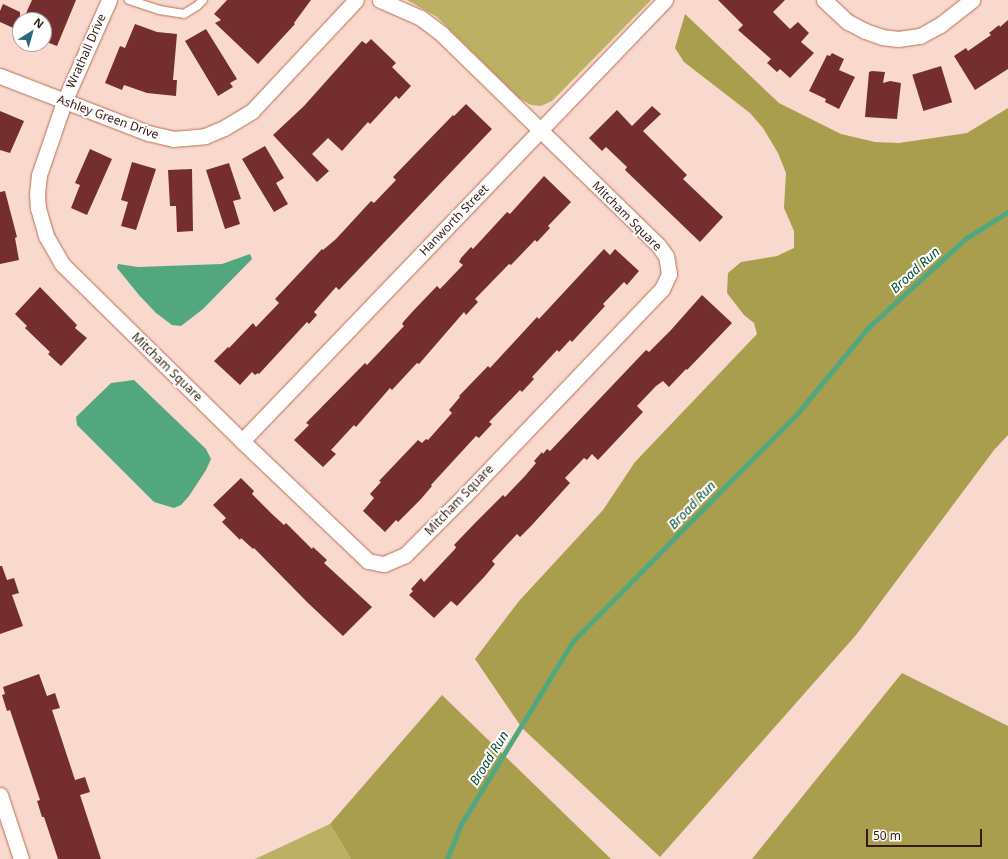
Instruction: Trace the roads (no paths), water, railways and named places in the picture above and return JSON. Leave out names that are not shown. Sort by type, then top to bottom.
[{"type":"street","name":"Wrathall Drive","points":[[64,102],[109,0]]},
{"type":"street","name":"Ashley Green Drive","points":[[0,76],[64,102],[148,133],[173,139],[205,136],[224,128],[252,111],[356,0]]},
{"type":"street","name":"Mitcham Square","points":[[64,102],[38,181],[37,194],[38,208],[46,236],[62,264],[242,441],[368,561],[384,564],[405,555],[606,349],[662,289],[669,274],[666,256],[658,245],[442,34],[421,18],[380,0]]},
{"type":"street","name":"Hanworth Street","points":[[242,441],[665,0]]},
{"type":"street","points":[[824,0],[848,22],[865,31],[882,37],[898,39],[920,36],[940,25],[972,0]]},
{"type":"street","points":[[0,795],[21,859]]},
{"type":"lane","points":[[129,0],[159,10],[184,14],[197,6],[203,0]]},
{"type":"waterway","name":"Broad Run","points":[[447,859],[460,826],[573,641],[797,414],[868,328],[965,239],[1008,212]]}]
